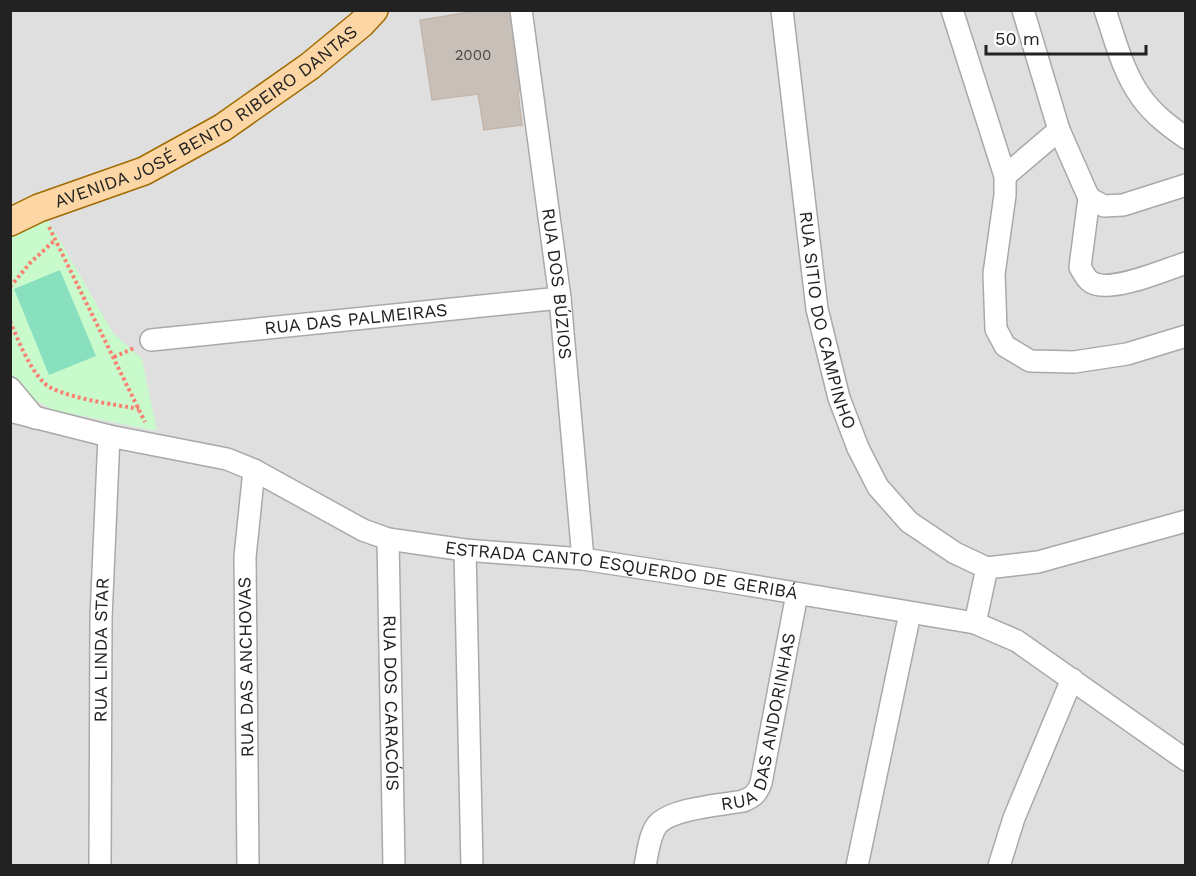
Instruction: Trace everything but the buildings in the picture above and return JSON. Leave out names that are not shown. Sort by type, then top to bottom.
[{"type":"main road","name":"AVENIDA JOSÉ BENTO RIBEIRO DANTAS","points":[[23,214],[144,171],[222,128],[310,66],[361,24],[374,10]]},
{"type":"street","name":"RUA DOS BÚZIOS","points":[[521,10],[560,297],[583,559]]},
{"type":"street","name":"RUA SITIO DO CAMPINHO","points":[[782,10],[817,309],[839,398],[858,448],[878,487],[909,522],[955,553],[987,568]]},
{"type":"street","points":[[952,10],[1005,176],[1005,195],[994,274],[996,329],[1005,346],[1030,362],[1074,362],[1126,354],[1185,336]]},
{"type":"street","points":[[1023,10],[1059,130],[1089,198],[1080,267],[1089,281],[1103,286],[1124,282],[1185,263]]},
{"type":"street","points":[[1105,10],[1126,71],[1141,97],[1159,118],[1185,138]]},
{"type":"street","points":[[1005,176],[1059,130]]},
{"type":"street","points":[[1089,198],[1104,206],[1123,205],[1185,186]]},
{"type":"street","name":"RUA DAS PALMEIRAS","points":[[151,340],[560,297]]},
{"type":"street","points":[[10,388],[35,418]]},
{"type":"street","name":"ESTRADA CANTO ESQUERDO DE GERIBÁ","points":[[10,411],[109,436],[227,459],[254,470],[363,530],[388,539],[465,550],[583,559],[975,623],[1017,642],[1185,760]]},
{"type":"street","name":"RUA LINDA STAR","points":[[100,866],[101,618],[109,436]]},
{"type":"street","name":"RUA DAS ANCHOVAS","points":[[248,866],[245,557],[254,470]]},
{"type":"street","points":[[975,623],[987,568],[1038,562],[1185,521]]},
{"type":"street","name":"RUA DOS CARACÓIS","points":[[388,539],[394,866]]},
{"type":"street","points":[[465,550],[472,866]]},
{"type":"street","name":"RUA DAS ANDORINHAS","points":[[645,866],[651,836],[658,824],[669,816],[743,801],[753,797],[757,792],[761,783],[797,594]]},
{"type":"street","points":[[857,866],[910,613]]},
{"type":"street","points":[[999,866],[1014,818],[1072,679]]},
{"type":"path","points":[[23,214],[55,240],[156,445]]},
{"type":"path","points":[[10,287],[30,263],[55,240]]},
{"type":"path","points":[[10,321],[22,351],[45,384],[77,398],[139,409]]},
{"type":"shaded area","points":[[10,11],[1185,11],[1185,865],[11,865]]},
{"type":"green space","points":[[44,213],[113,333],[142,359],[157,431],[53,410],[30,397],[12,377],[10,373],[10,237],[17,227]]},
{"type":"green space","points":[[60,270],[96,356],[49,375],[14,289]]}]
